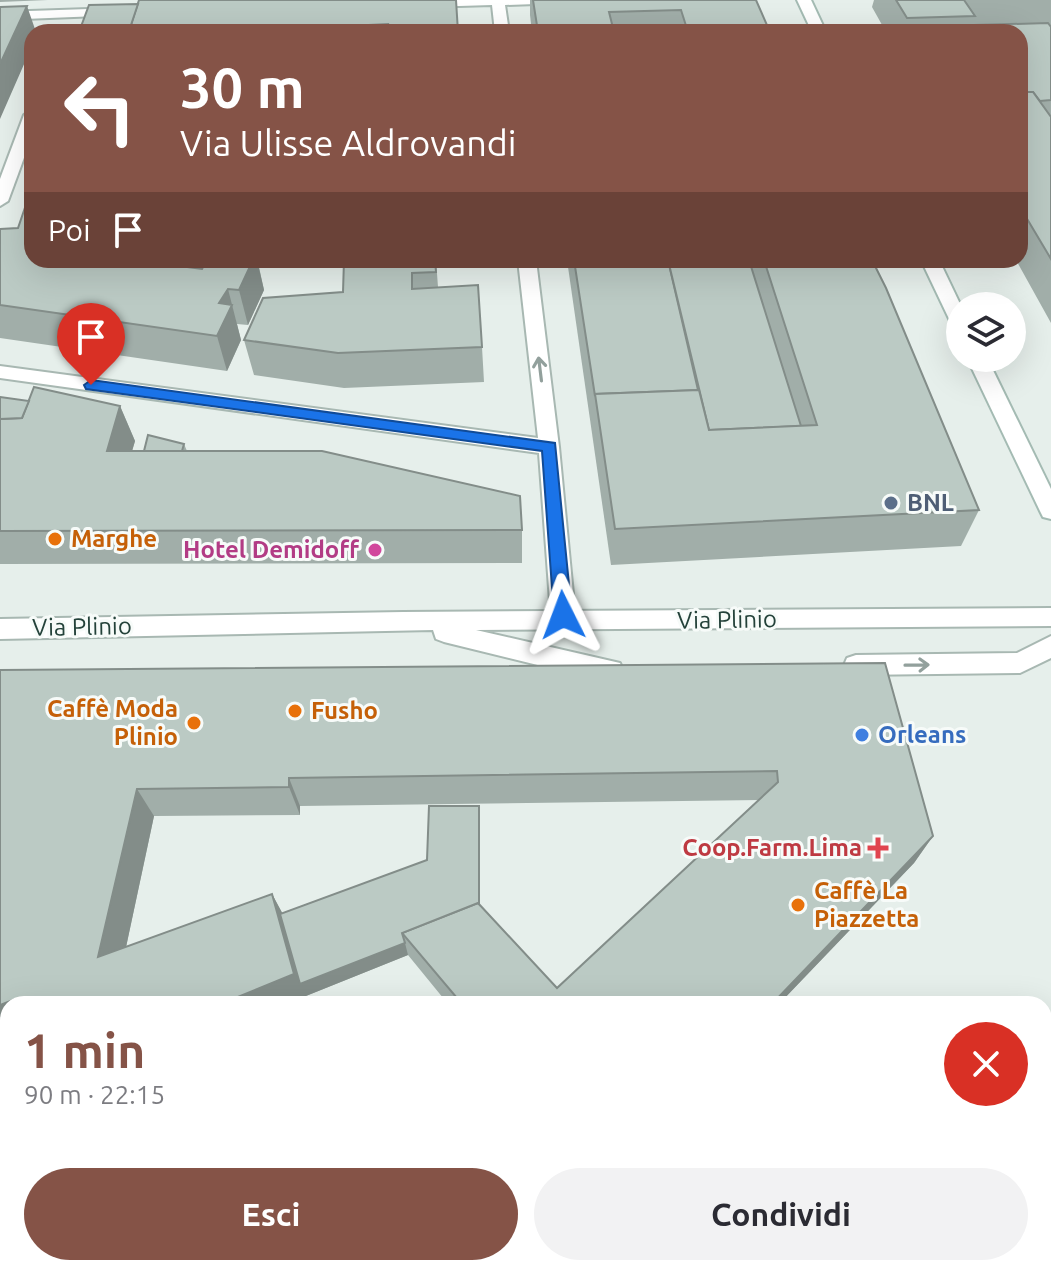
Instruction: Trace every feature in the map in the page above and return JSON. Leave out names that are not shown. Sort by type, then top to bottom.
[{"type":"street","points":[[498,0],[501,24]]},
{"type":"street","points":[[412,4],[536,0]]},
{"type":"street","points":[[804,0],[815,24]]},
{"type":"street","points":[[0,16],[74,7],[127,12]]},
{"type":"street","points":[[0,201],[24,136]]},
{"type":"street","points":[[12,168],[24,168]]},
{"type":"street","points":[[528,268],[560,564],[563,615],[560,622]]},
{"type":"street","points":[[934,268],[946,294]]},
{"type":"street","points":[[0,372],[549,447]]},
{"type":"street","points":[[984,372],[1051,511]]},
{"type":"street","name":"Via Plinio","points":[[0,629],[403,621],[1051,617]]},
{"type":"street","name":"Via Plinio","points":[[403,621],[599,670],[629,669]]},
{"type":"street","name":"Via Plinio","points":[[448,632],[1051,625]]},
{"type":"street","points":[[831,666],[1020,663],[1051,646]]},
{"type":"building","points":[[139,0],[456,0],[458,24],[388,24],[131,24]]},
{"type":"building","points":[[533,0],[756,0],[766,24],[685,24],[681,10],[609,12],[612,24],[537,24]]},
{"type":"building","points":[[896,0],[964,0],[975,16],[907,18]]},
{"type":"building","points":[[138,4],[131,24],[82,24],[89,5]]},
{"type":"building","points":[[27,6],[0,64],[0,7]]},
{"type":"building","points":[[1048,23],[1051,27],[1051,100],[1040,101],[1033,92],[1028,92],[1028,24],[1012,24]]},
{"type":"building","points":[[1028,92],[1033,92],[1051,117],[1051,259],[1028,220]]},
{"type":"building","points":[[24,210],[24,268],[249,268],[239,290],[228,289],[219,303],[232,305],[217,336],[0,305],[0,229],[18,228]]},
{"type":"building","points":[[344,268],[436,268],[436,272],[412,273],[412,289],[478,285],[482,347],[338,353],[244,340],[263,298],[343,292]]},
{"type":"building","points":[[575,268],[670,268],[698,390],[595,396]]},
{"type":"building","points":[[670,268],[752,268],[801,426],[709,430]]},
{"type":"building","points":[[767,268],[876,268],[979,510],[615,529],[595,394],[699,390],[709,430],[817,425]]},
{"type":"building","points":[[34,387],[120,406],[107,451],[322,451],[520,496],[522,530],[0,531],[0,419],[22,418]]},
{"type":"building","points":[[0,397],[29,401],[22,418],[0,419]]},
{"type":"building","points":[[148,435],[184,444],[182,451],[144,451]]},
{"type":"building","points":[[885,663],[933,836],[780,996],[455,996],[402,933],[478,903],[557,988],[778,782],[777,771],[289,778],[289,787],[137,789],[98,957],[272,894],[294,974],[240,996],[0,996],[0,670]]},
{"type":"building","points":[[429,806],[479,806],[479,904],[402,933],[405,943],[300,984],[280,914],[427,860]]},
{"type":"place","name":"BNL","points":[[891,503]]},
{"type":"place","name":"Marghe","points":[[55,539]]},
{"type":"place","name":"Hotel Demidoff","points":[[375,550]]},
{"type":"place","name":"Fusho","points":[[295,711]]},
{"type":"place","name":"Caffè Moda Plinio","points":[[194,723]]},
{"type":"place","name":"Orleans","points":[[862,735]]},
{"type":"place","name":"Coop.Farm.Lima","points":[[878,848]]},
{"type":"place","name":"Caffè La Piazzetta","points":[[798,905]]},
{"type":"route","points":[[91,385],[549,447],[563,615]]}]
